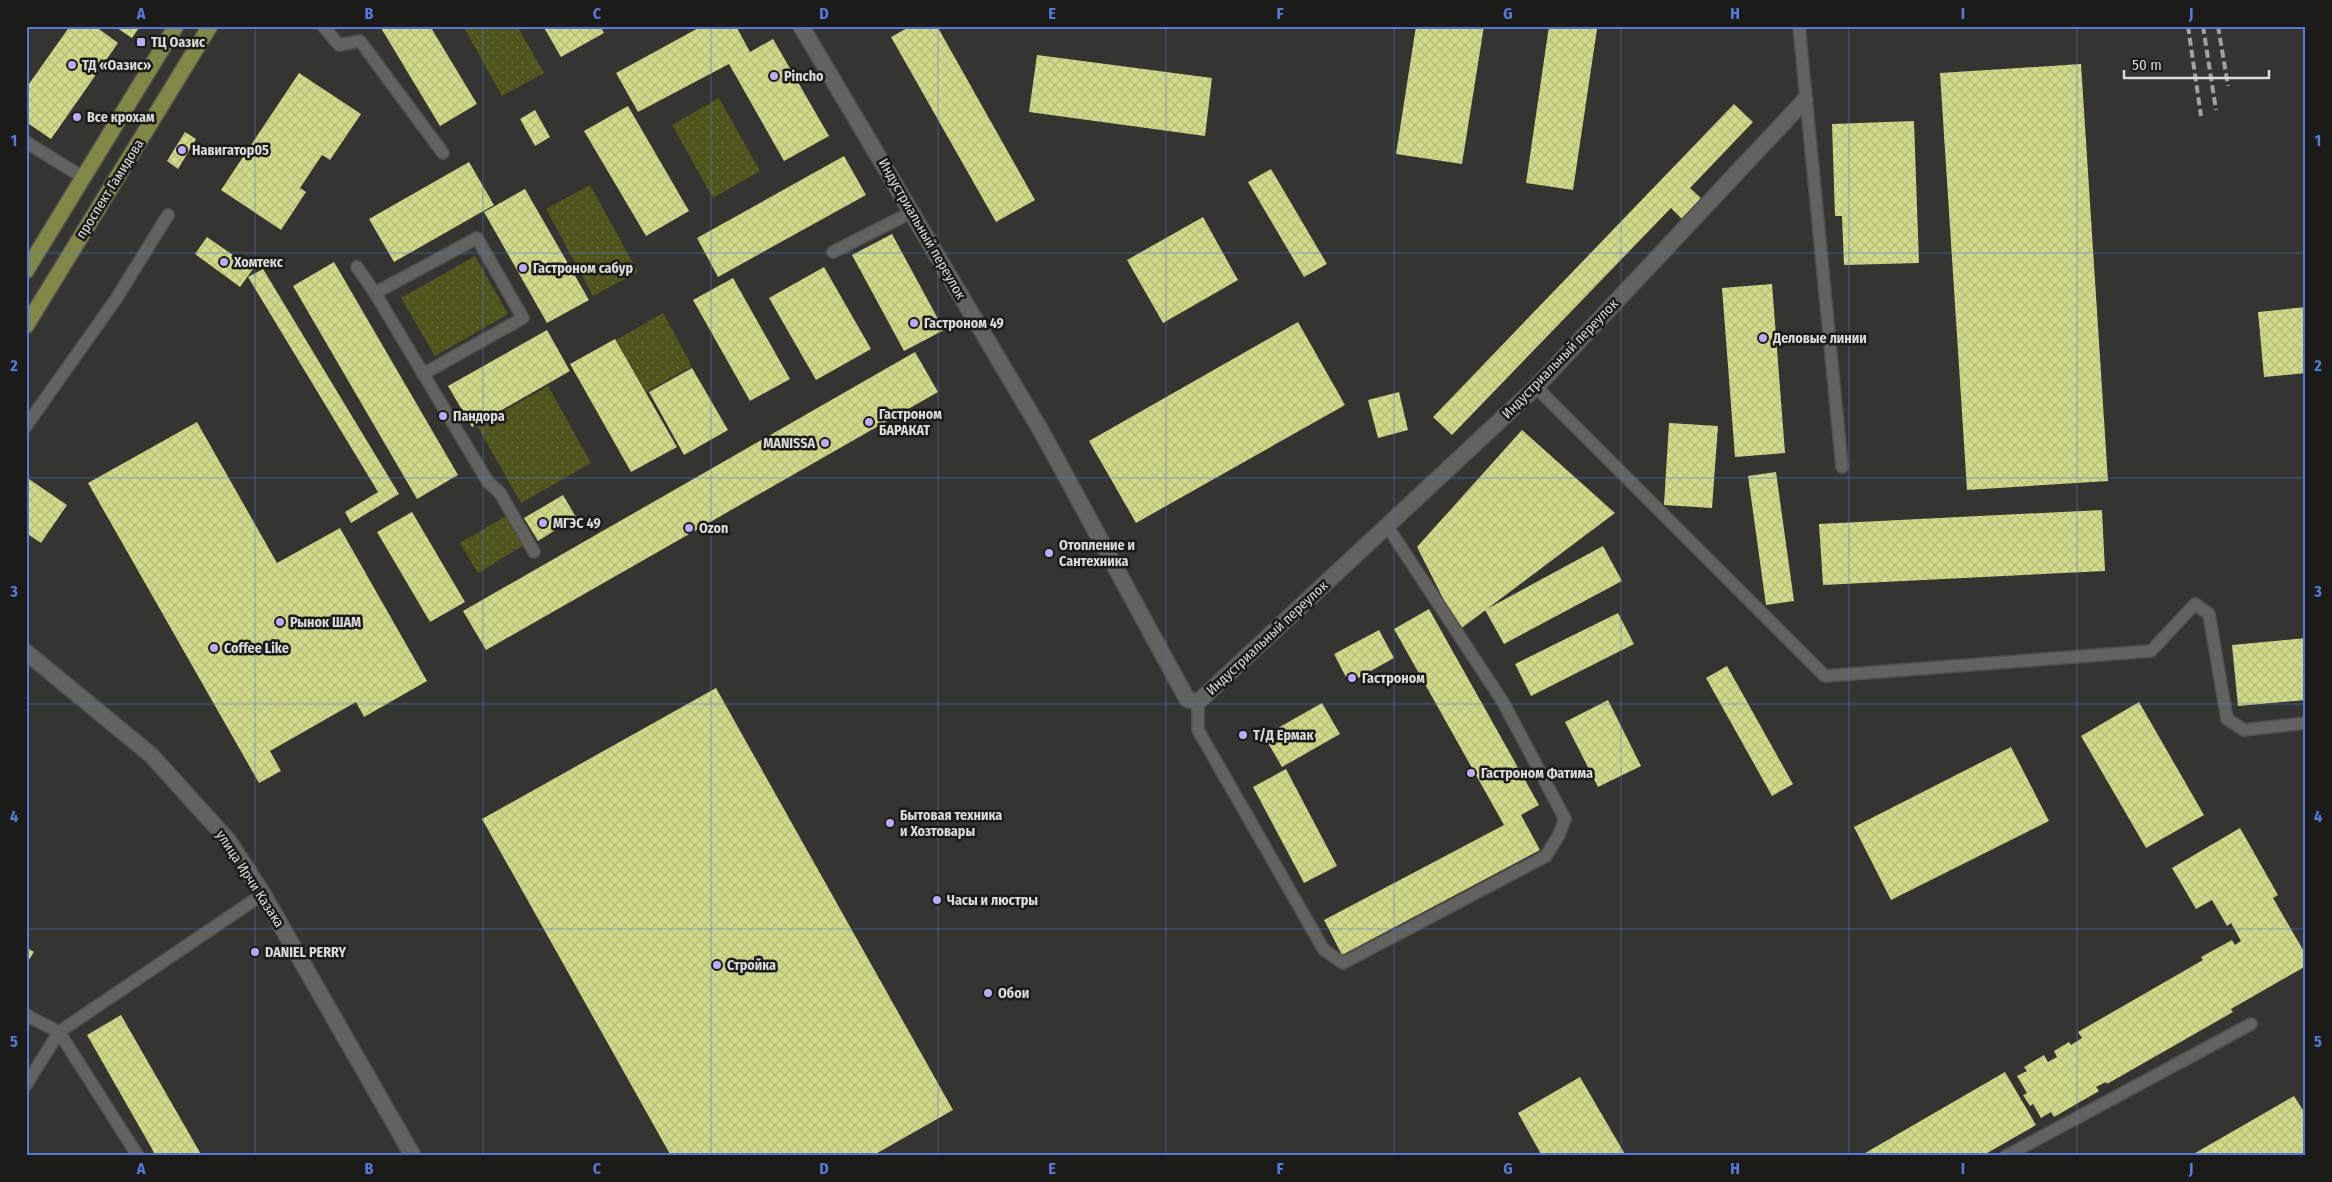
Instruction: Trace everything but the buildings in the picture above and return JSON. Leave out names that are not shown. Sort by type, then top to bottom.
[{"type":"main road","name":"проспект Гамидова","points":[[26,271],[176,26]]},
{"type":"main road","name":"проспект Гамидова","points":[[26,326],[210,26]]},
{"type":"street","name":"Индустриальный переулок","points":[[801,26],[912,212],[1004,372],[1044,436],[1187,699],[1198,702],[1536,387],[1805,100]]},
{"type":"street","name":"улица Ирчи Казака","points":[[26,652],[151,755],[228,840],[263,894],[414,1156]]},
{"type":"lane","points":[[323,26],[339,45],[360,41],[443,153]]},
{"type":"lane","points":[[1799,26],[1842,467]]},
{"type":"lane","points":[[26,142],[84,178]]},
{"type":"lane","points":[[832,252],[912,212]]},
{"type":"lane","points":[[26,426],[116,299],[168,215]]},
{"type":"lane","points":[[375,293],[477,238],[523,318],[422,374]]},
{"type":"lane","points":[[357,267],[375,293],[488,482],[500,493],[534,552]]},
{"type":"lane","points":[[1536,387],[1825,676],[2150,651],[2195,604],[2209,614],[2227,719],[2244,730],[2306,723]]},
{"type":"lane","points":[[1198,702],[1198,730],[1324,950],[1343,963],[1546,856],[1559,835],[1565,819],[1503,702],[1387,526]]},
{"type":"lane","points":[[26,1085],[59,1032],[263,894]]},
{"type":"lane","points":[[26,1014],[59,1032],[138,1156]]},
{"type":"lane","points":[[2006,1156],[2250,1024]]},
{"type":"green space","points":[[463,26],[517,26],[544,73],[502,96]]},
{"type":"green space","points":[[719,98],[760,171],[713,198],[672,125]]},
{"type":"green space","points":[[590,185],[638,272],[593,296],[546,209]]},
{"type":"green space","points":[[475,256],[508,314],[435,356],[401,298]]},
{"type":"green space","points":[[663,313],[692,366],[646,392],[616,340]]},
{"type":"green space","points":[[548,386],[591,463],[521,503],[477,426]]},
{"type":"green space","points":[[506,516],[524,545],[478,573],[460,543]]},
{"type":"railway","points":[[2188,26],[2201,116]]},
{"type":"railway","points":[[2203,26],[2216,110]]},
{"type":"railway","points":[[2218,26],[2228,86]]},
{"type":"place","name":"ТЦ Оазис","points":[[141,42]]},
{"type":"place","name":"ТД «Оазис»","points":[[72,65]]},
{"type":"place","name":"Pincho","points":[[774,76]]},
{"type":"place","name":"Все крохам","points":[[77,117]]},
{"type":"place","name":"Навигатор05","points":[[182,150]]},
{"type":"place","name":"Хомтекс","points":[[224,262]]},
{"type":"place","name":"Гастроном сабур","points":[[523,268]]},
{"type":"place","name":"Гастроном 49","points":[[914,323]]},
{"type":"place","name":"Деловые линии","points":[[1763,338]]},
{"type":"place","name":"Пандора","points":[[443,416]]},
{"type":"place","name":"Гастроном БАРАКАТ","points":[[869,422]]},
{"type":"place","name":"MANISSA","points":[[825,443]]},
{"type":"place","name":"МГЭС 49","points":[[543,523]]},
{"type":"place","name":"Ozon","points":[[689,528]]},
{"type":"place","name":"Отопление и Сантехника","points":[[1049,553]]},
{"type":"place","name":"Рынок ШАМ","points":[[280,622]]},
{"type":"place","name":"Coffee Like","points":[[214,648]]},
{"type":"place","name":"Гастроном","points":[[1352,678]]},
{"type":"place","name":"Т/Д Ермак","points":[[1243,735]]},
{"type":"place","name":"Гастроном Фатима","points":[[1471,773]]},
{"type":"place","name":"Бытовая техника и Хозтовары","points":[[890,823]]},
{"type":"place","name":"Часы и люстры","points":[[937,900]]},
{"type":"place","name":"DANIEL PERRY","points":[[255,952]]},
{"type":"place","name":"Стройка","points":[[717,965]]},
{"type":"place","name":"Обои","points":[[988,993]]}]
